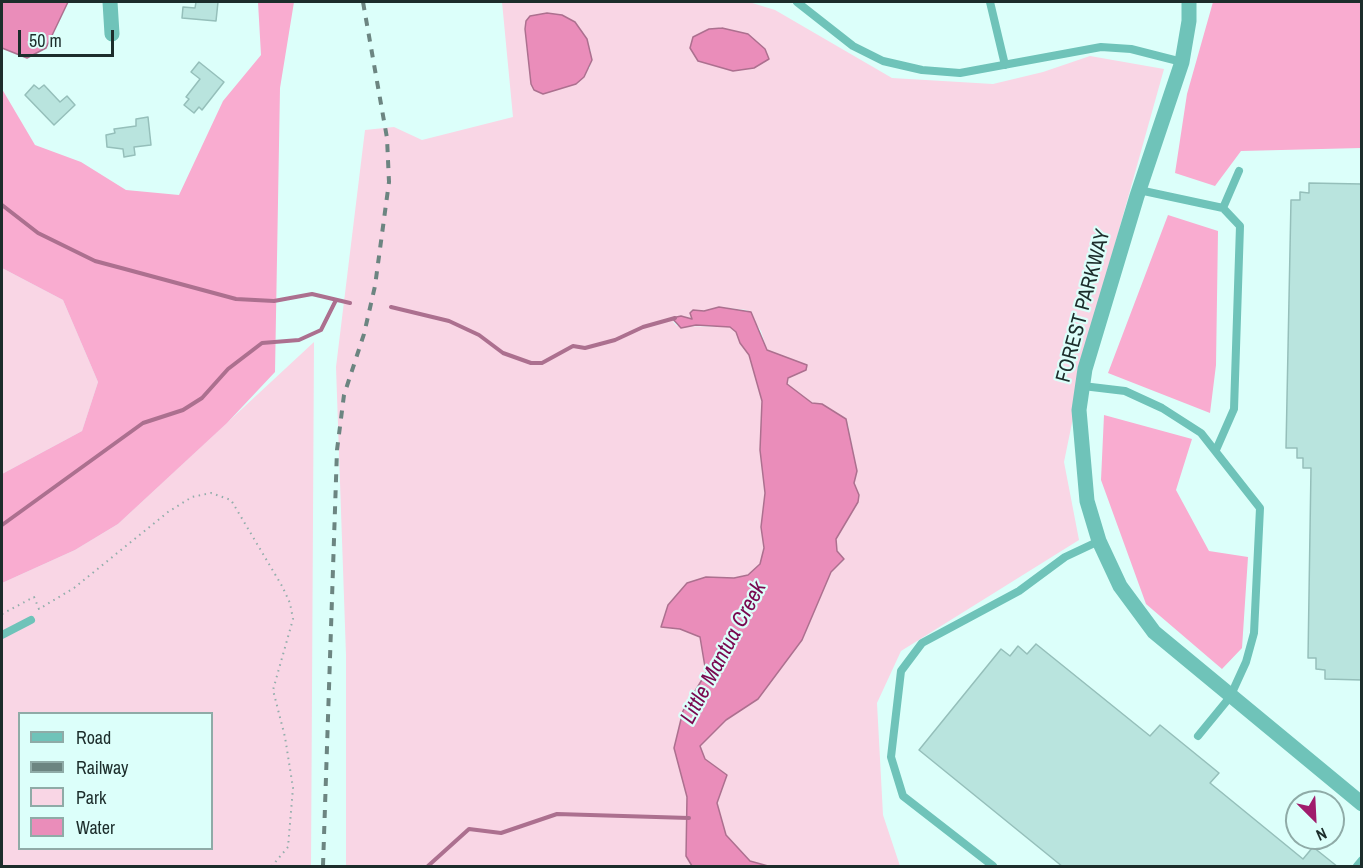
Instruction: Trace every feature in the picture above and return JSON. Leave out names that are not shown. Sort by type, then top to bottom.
[{"type":"street","points":[[110,2],[112,34]]},
{"type":"street","name":"FOREST PARKWAY","points":[[1188,2],[1189,21],[1182,62],[1139,190],[1085,369],[1079,410],[1087,501],[1099,541],[1120,586],[1154,632],[1362,804]]},
{"type":"lane","points":[[797,2],[852,46],[883,61],[922,70],[960,73],[1101,47],[1131,49],[1182,62]]},
{"type":"lane","points":[[990,2],[1005,65]]},
{"type":"lane","points":[[1223,208],[1239,171]]},
{"type":"lane","points":[[1139,190],[1223,208],[1240,226],[1234,409],[1216,450]]},
{"type":"lane","points":[[1083,386],[1125,391],[1162,408],[1201,433],[1260,508],[1254,633],[1246,662],[1230,697],[1198,736]]},
{"type":"lane","points":[[993,867],[903,796],[891,757],[892,726],[901,670],[922,643],[1019,591],[1065,557],[1099,541]]},
{"type":"lane","points":[[2,635],[31,620]]},
{"type":"lane","points":[[1357,866],[1362,860]]},
{"type":"path","points":[[2,614],[34,597],[39,609],[74,588],[168,512],[192,497],[212,493],[231,500],[282,586],[290,603],[292,619],[273,690],[290,762],[293,788],[288,847],[272,867]]},
{"type":"green space","points":[[502,2],[749,2],[775,10],[892,78],[993,84],[1043,72],[1090,56],[1164,69],[1091,330],[1064,462],[1079,540],[901,651],[877,703],[883,815],[900,866],[768,866],[750,861],[726,835],[717,803],[727,775],[705,759],[700,746],[726,720],[758,699],[802,640],[831,572],[844,560],[837,551],[836,539],[855,507],[854,483],[857,470],[848,424],[825,406],[812,403],[787,384],[788,378],[806,370],[807,366],[767,350],[761,331],[747,310],[719,307],[704,311],[692,310],[690,313],[694,319],[681,316],[673,322],[677,326],[730,327],[736,332],[740,343],[749,354],[762,401],[760,450],[765,493],[761,527],[764,548],[760,564],[748,575],[734,578],[706,577],[687,583],[668,605],[662,627],[680,629],[700,637],[706,674],[683,711],[674,748],[687,797],[686,856],[692,866],[346,866],[346,655],[336,367],[365,130],[394,127],[422,140],[513,117]],"holes":[[[525,29],[591,50],[590,68],[531,84]]]},
{"type":"green space","points":[[2,268],[63,300],[98,382],[82,431],[2,474]]},
{"type":"green space","points":[[314,342],[311,866],[2,866],[2,583],[75,550],[118,524]]},
{"type":"shaded area","points":[[258,2],[294,2],[280,88],[275,372],[227,423],[118,524],[75,550],[2,583],[2,474],[82,431],[98,382],[63,300],[2,268],[2,89],[35,145],[81,162],[126,190],[179,195],[223,101],[261,55]]},
{"type":"shaded area","points":[[1213,2],[1361,2],[1361,148],[1241,151],[1215,186],[1175,173],[1187,94]]},
{"type":"shaded area","points":[[1168,215],[1218,231],[1216,365],[1210,413],[1108,373]]},
{"type":"shaded area","points":[[1104,415],[1192,439],[1176,490],[1209,551],[1248,557],[1242,648],[1222,669],[1146,604],[1101,480]]},
{"type":"water","points":[[2,2],[68,2],[46,48],[27,58],[2,48]]},
{"type":"water","points":[[547,13],[562,15],[575,22],[587,39],[592,60],[584,77],[576,84],[543,94],[534,90],[531,84],[525,29],[526,21],[530,16]]},
{"type":"water","points":[[722,28],[748,34],[765,49],[769,59],[754,68],[733,71],[698,61],[690,48],[693,37],[709,29]]},
{"type":"water","points":[[719,307],[751,312],[767,350],[807,365],[806,370],[788,378],[787,384],[812,403],[822,404],[846,419],[857,471],[854,483],[859,495],[858,502],[836,539],[837,551],[844,559],[831,572],[802,640],[758,699],[726,720],[700,746],[705,759],[727,775],[717,803],[726,835],[750,861],[768,866],[692,866],[686,856],[687,797],[674,748],[683,711],[706,673],[700,637],[680,629],[661,627],[668,605],[687,583],[706,577],[734,578],[748,575],[760,564],[764,548],[761,527],[765,493],[760,450],[762,401],[749,355],[740,343],[736,332],[730,327],[696,325],[681,328],[672,318],[681,316],[692,319],[690,313],[693,310],[704,311]]},
{"type":"building","points":[[196,2],[218,2],[216,21],[182,18],[183,7],[195,8]]},
{"type":"building","points":[[199,62],[224,82],[202,110],[199,107],[194,113],[184,105],[189,99],[186,97],[200,79],[191,72]]},
{"type":"building","points":[[34,85],[39,89],[44,85],[60,102],[67,96],[75,105],[54,125],[25,95]]},
{"type":"building","points":[[148,117],[151,145],[134,147],[135,155],[124,157],[123,149],[107,147],[106,135],[115,133],[114,129],[136,126],[136,119]]},
{"type":"building","points":[[1309,183],[1362,184],[1362,680],[1325,679],[1325,670],[1316,669],[1316,658],[1308,658],[1311,468],[1303,468],[1303,458],[1297,458],[1297,448],[1286,448],[1291,200],[1300,200],[1300,192],[1309,193]]},
{"type":"building","points":[[1036,644],[1150,736],[1160,725],[1219,773],[1210,783],[1285,844],[1285,850],[1292,850],[1303,859],[1310,850],[1317,850],[1338,867],[1063,867],[919,750],[1001,649],[1010,656],[1018,646],[1027,654]]},
{"type":"waterway","points":[[2,205],[38,233],[95,261],[236,299],[274,301],[312,294],[350,303]]},
{"type":"waterway","name":"Little Mantua Creek","points":[[2,525],[143,423],[183,410],[202,398],[228,369],[262,343],[299,340],[321,330],[336,300]]},
{"type":"waterway","name":"Little Mantua Creek","points":[[391,307],[449,321],[479,335],[503,353],[531,363],[542,363],[573,346],[585,348],[615,340],[643,327],[675,318]]},
{"type":"waterway","points":[[428,866],[469,829],[501,833],[557,814],[689,818]]},
{"type":"railway","points":[[323,866],[337,450],[344,395],[364,334],[375,286],[389,182],[387,138],[363,2]]}]
